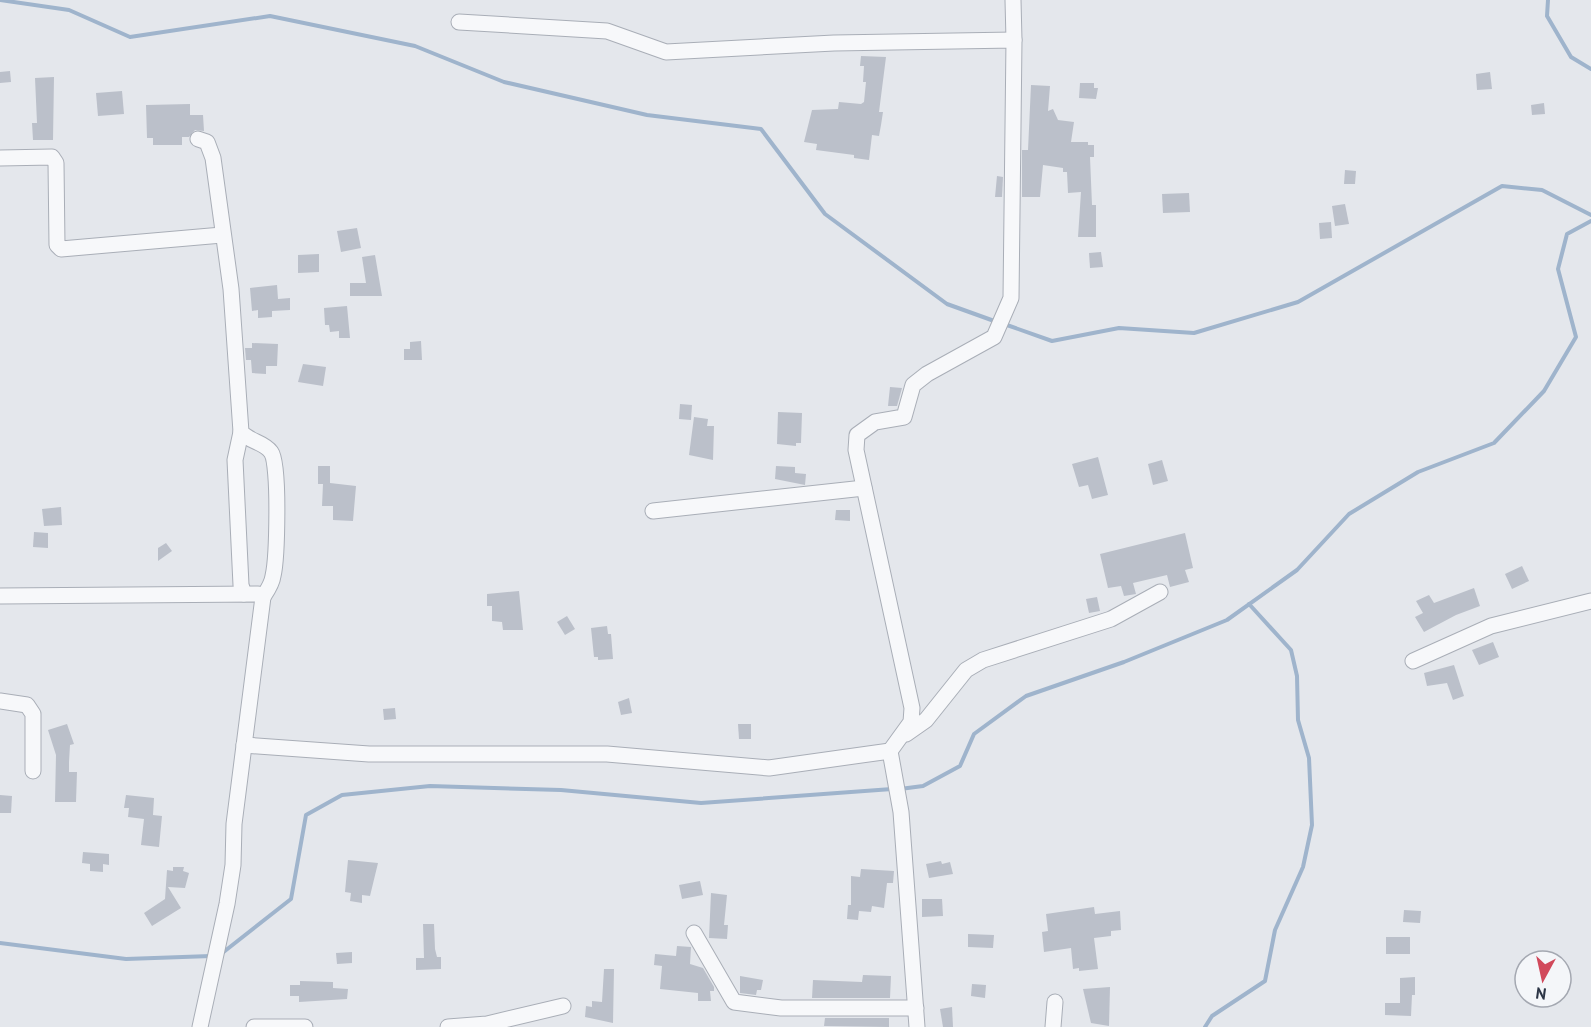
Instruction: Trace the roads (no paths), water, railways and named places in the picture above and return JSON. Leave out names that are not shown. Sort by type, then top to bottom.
[{"type":"street","points":[[917,1027],[901,812],[891,759],[911,722],[912,708],[856,450],[857,435],[875,423],[904,417],[913,386],[927,374],[994,337],[1011,298],[1013,0]]},
{"type":"street","points":[[459,22],[607,31],[666,52],[834,43],[1014,40]]},
{"type":"street","points":[[198,139],[207,142],[213,158],[231,289],[241,432],[235,460],[241,585],[244,594]]},
{"type":"street","points":[[0,158],[52,157],[56,163],[57,245],[61,249],[222,235]]},
{"type":"street","points":[[200,1027],[221,941],[233,865],[234,824],[263,597],[273,579],[276,554],[275,468],[272,453],[264,446],[249,441],[241,432]]},
{"type":"street","points":[[653,511],[864,489]]},
{"type":"street","points":[[903,735],[910,733],[926,720],[966,670],[983,660],[1111,619],[1160,592]]},
{"type":"street","points":[[0,596],[258,594],[263,597]]},
{"type":"street","points":[[1413,662],[1491,626],[1591,601]]},
{"type":"street","points":[[0,701],[27,705],[33,714],[33,771]]},
{"type":"street","points":[[244,745],[369,754],[607,754],[769,768],[891,759]]},
{"type":"street","points":[[694,933],[734,1002],[781,1008],[916,1008]]},
{"type":"street","points":[[1053,1027],[1055,1002]]},
{"type":"street","points":[[448,1027],[487,1024],[563,1006]]},
{"type":"street","points":[[254,1027],[305,1027]]},
{"type":"waterway","points":[[0,0],[69,10],[130,37],[270,16],[415,46],[504,82],[647,115],[761,129],[825,214],[947,304],[997,322]]},
{"type":"waterway","points":[[1548,0],[1547,16],[1571,57],[1591,69]]},
{"type":"waterway","points":[[1004,324],[1052,341],[1119,328],[1194,333],[1298,302],[1502,186],[1542,190],[1591,215]]},
{"type":"waterway","points":[[900,789],[923,786],[960,766],[974,734],[1026,696],[1124,662],[1227,620],[1297,570],[1349,514],[1418,472],[1494,443],[1544,391],[1576,337],[1558,269],[1567,234],[1591,221]]},
{"type":"waterway","points":[[1205,1027],[1212,1016],[1265,981],[1275,930],[1303,867],[1312,825],[1309,758],[1298,720],[1297,676],[1291,650],[1249,604]]},
{"type":"waterway","points":[[221,954],[291,899],[306,815],[342,795],[430,786],[561,790],[701,803],[892,789]]},
{"type":"waterway","points":[[0,943],[126,959],[211,956]]}]
